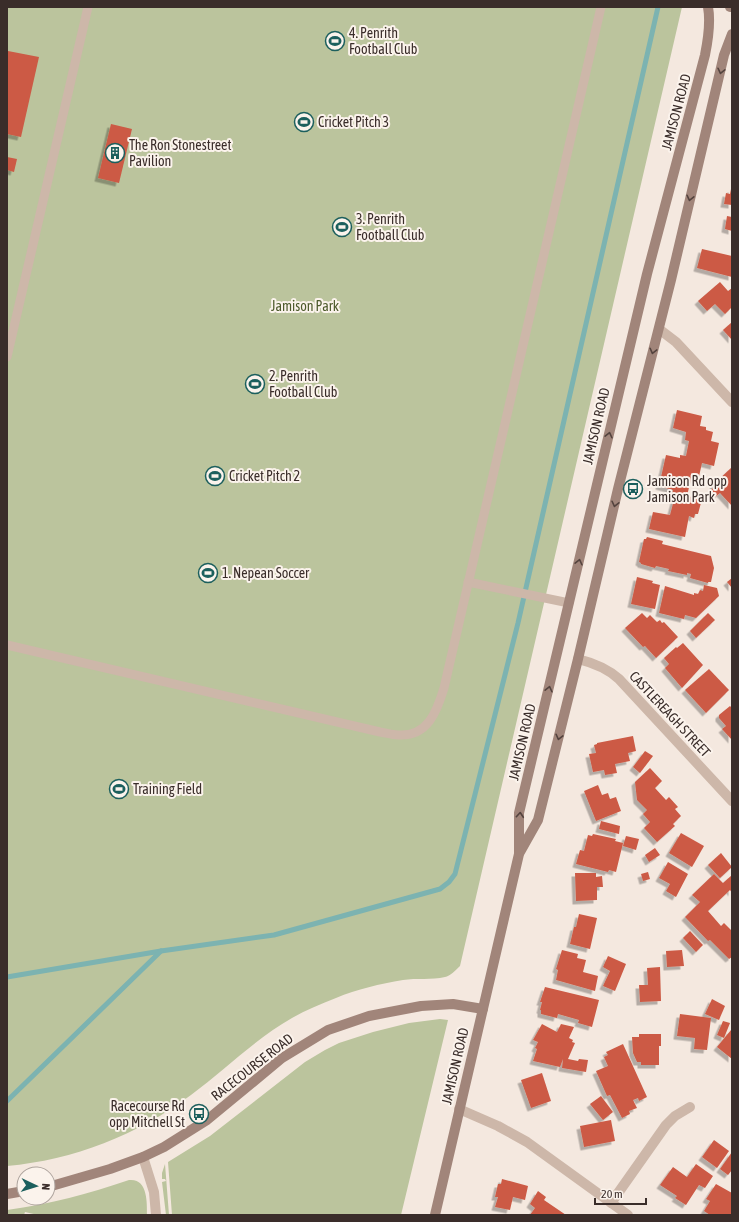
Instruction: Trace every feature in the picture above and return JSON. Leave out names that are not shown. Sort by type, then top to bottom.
[{"type":"main road","name":"JAMISON ROAD","points":[[435,1215],[519,854],[519,813],[646,274],[705,56],[710,15],[708,7]]},
{"type":"main road","name":"JAMISON ROAD","points":[[519,854],[538,820],[724,55],[732,34]]},
{"type":"main road","name":"RACECOURSE ROAD","points":[[56,1185],[98,1173],[143,1157],[176,1140],[207,1120],[282,1058],[328,1030],[369,1016],[421,1006],[453,1004],[483,1009]]},
{"type":"street","points":[[658,329],[676,342],[732,402]]},
{"type":"street","name":"CASTLEREAGH STREET","points":[[578,659],[597,664],[619,679],[732,801]]},
{"type":"street","points":[[611,1203],[666,1125],[675,1116],[690,1107]]},
{"type":"street","points":[[459,1109],[498,1126],[527,1142],[628,1215]]},
{"type":"street","points":[[143,1157],[154,1192],[156,1215]]},
{"type":"lane","points":[[7,357],[88,7]]},
{"type":"lane","points":[[7,645],[380,732],[399,735],[412,734],[421,729],[431,720],[438,707],[468,582],[601,7]]},
{"type":"lane","points":[[468,582],[569,603]]},
{"type":"green space","name":"Jamison Park","points":[[7,7],[682,7],[460,966],[445,977],[403,980],[377,985],[352,992],[314,1007],[278,1026],[265,1035],[191,1095],[149,1122],[104,1143],[80,1151],[32,1163],[7,1166]]},
{"type":"green space","points":[[440,1019],[448,1020],[401,1215],[172,1215],[168,1162],[210,1136],[305,1062],[325,1050],[339,1043],[373,1032],[409,1023]]},
{"type":"green space","points":[[165,1164],[169,1215],[166,1215],[162,1182],[166,1181],[165,1179],[162,1179]]},
{"type":"green space","points":[[129,1180],[135,1180],[140,1183],[145,1192],[147,1215],[38,1215],[25,1212],[24,1215],[7,1215],[7,1210],[33,1206],[56,1206],[56,1201],[99,1190]]},
{"type":"building","points":[[8,51],[39,57],[21,137],[7,134]]},
{"type":"building","name":"The Ron Stonestreet Pavilion","points":[[111,124],[132,129],[119,183],[98,178]]},
{"type":"building","points":[[7,157],[17,159],[14,172],[7,170]]},
{"type":"building","points":[[731,189],[732,205],[724,204],[726,193],[730,194]]},
{"type":"building","points":[[727,216],[732,217],[732,231],[725,229]]},
{"type":"building","points":[[702,249],[732,256],[732,277],[697,268]]},
{"type":"building","points":[[720,282],[728,291],[732,288],[732,307],[725,314],[715,304],[707,311],[698,301]]},
{"type":"building","points":[[732,322],[732,340],[723,330]]},
{"type":"building","points":[[677,410],[702,416],[700,426],[706,427],[706,430],[713,432],[711,441],[719,443],[714,466],[702,463],[698,481],[691,479],[687,496],[702,499],[698,514],[695,514],[694,518],[689,516],[685,537],[649,529],[653,512],[670,515],[675,496],[672,495],[673,490],[659,486],[666,455],[680,458],[680,455],[686,456],[689,441],[685,440],[686,432],[673,428]]},
{"type":"building","points":[[732,467],[732,506],[720,493],[715,497],[710,491],[714,487],[713,485]]},
{"type":"building","points":[[647,537],[663,541],[662,544],[711,556],[714,568],[711,582],[708,583],[690,578],[691,574],[687,573],[687,575],[668,571],[669,569],[656,566],[655,568],[641,564],[639,562],[644,539]]},
{"type":"building","points":[[637,577],[653,581],[652,583],[660,585],[655,609],[631,604]]},
{"type":"building","points":[[732,578],[732,588],[727,582]]},
{"type":"building","points":[[704,585],[717,588],[719,596],[696,618],[685,615],[684,619],[659,613],[665,586],[694,595],[694,593],[698,594],[700,590],[703,591]]},
{"type":"building","points":[[642,613],[647,618],[650,615],[657,622],[660,620],[662,623],[664,622],[678,637],[656,658],[625,628]]},
{"type":"building","points":[[708,613],[715,620],[696,638],[690,631]]},
{"type":"building","points":[[683,643],[703,665],[682,688],[665,668],[669,664],[664,658]]},
{"type":"building","points":[[709,669],[729,690],[706,713],[685,690]]},
{"type":"building","points":[[730,706],[732,708],[732,740],[722,729],[726,726],[719,718],[719,715]]},
{"type":"building","points":[[633,736],[636,751],[628,753],[630,761],[615,764],[617,773],[605,775],[604,770],[593,772],[589,754],[596,753],[594,745],[597,743]]},
{"type":"building","points":[[645,751],[653,756],[640,773],[633,767]]},
{"type":"building","points":[[650,768],[662,781],[655,788],[666,800],[669,797],[678,807],[675,809],[681,816],[673,824],[675,826],[657,842],[644,828],[650,822],[643,814],[647,810],[637,800],[635,782]]},
{"type":"building","points":[[598,785],[602,795],[608,793],[610,799],[616,797],[621,811],[596,821],[584,791]]},
{"type":"building","points":[[601,821],[620,826],[619,834],[599,829]]},
{"type":"building","points":[[681,833],[704,846],[692,867],[669,853]]},
{"type":"building","points":[[593,834],[616,839],[615,841],[623,843],[616,872],[609,870],[608,872],[576,864],[580,850],[584,851],[588,835],[592,836]]},
{"type":"building","points":[[626,836],[639,839],[636,850],[623,846]]},
{"type":"building","points":[[655,848],[660,855],[649,862],[645,855]]},
{"type":"building","points":[[721,853],[732,867],[720,878],[708,865]]},
{"type":"building","points":[[668,862],[688,874],[676,897],[666,891],[670,884],[659,878]]},
{"type":"building","points":[[648,872],[650,879],[643,881],[641,874]]},
{"type":"building","points":[[575,873],[596,873],[596,877],[602,876],[603,887],[597,887],[597,900],[576,901]]},
{"type":"building","points":[[714,874],[723,883],[732,875],[732,893],[730,890],[708,911],[721,926],[724,923],[732,931],[732,957],[729,959],[710,940],[708,941],[685,917],[700,902],[692,895]]},
{"type":"building","points":[[579,914],[597,918],[590,949],[570,944]]},
{"type":"building","points":[[690,931],[703,945],[696,952],[683,938]]},
{"type":"building","points":[[562,950],[578,954],[577,958],[586,960],[583,972],[598,976],[595,991],[556,980],[558,970],[556,969]]},
{"type":"building","points":[[682,950],[684,966],[667,967],[666,951]]},
{"type":"building","points":[[608,956],[626,964],[615,991],[603,986],[610,971],[603,967]]},
{"type":"building","points":[[660,967],[661,1001],[640,1002],[639,985],[648,985],[647,968]]},
{"type":"building","points":[[545,987],[599,1000],[592,1027],[578,1023],[579,1020],[558,1014],[557,1018],[541,1014],[540,1010],[542,1002],[540,1002]]},
{"type":"building","points":[[712,999],[725,1006],[719,1020],[705,1014]]},
{"type":"building","points":[[680,1014],[711,1018],[707,1050],[694,1049],[695,1038],[677,1036]]},
{"type":"building","points":[[723,1021],[730,1023],[724,1038],[717,1035]]},
{"type":"building","points":[[542,1024],[557,1032],[561,1024],[574,1027],[569,1038],[575,1043],[568,1059],[578,1061],[579,1059],[588,1060],[586,1072],[562,1068],[563,1059],[560,1067],[533,1061],[537,1049],[535,1048],[538,1042],[533,1040]]},
{"type":"building","points":[[731,1030],[732,1032],[732,1059],[717,1047]]},
{"type":"building","points":[[639,1034],[661,1034],[661,1046],[659,1046],[659,1065],[641,1065],[641,1062],[637,1062],[633,1053],[632,1037],[639,1037]]},
{"type":"building","points":[[623,1044],[647,1097],[639,1101],[638,1098],[633,1100],[637,1108],[629,1111],[630,1114],[622,1118],[610,1095],[607,1096],[596,1071],[608,1066],[604,1057],[608,1055],[606,1052]]},
{"type":"building","points":[[542,1073],[551,1101],[531,1108],[521,1080]]},
{"type":"building","points":[[601,1096],[613,1112],[603,1120],[590,1104]]},
{"type":"building","points":[[611,1120],[615,1141],[584,1147],[580,1126]]},
{"type":"building","points":[[714,1140],[729,1151],[717,1168],[702,1157]]},
{"type":"building","points":[[732,1152],[732,1170],[728,1175],[720,1169]]},
{"type":"building","points":[[696,1164],[713,1176],[705,1188],[699,1185],[686,1205],[675,1198],[677,1196],[660,1185],[673,1167],[687,1177]]},
{"type":"building","points":[[502,1179],[528,1186],[525,1200],[513,1197],[510,1210],[495,1207],[498,1197],[495,1197],[498,1184],[501,1184]]},
{"type":"building","points":[[716,1184],[732,1193],[732,1215],[710,1215],[704,1211],[710,1201],[706,1199]]},
{"type":"building","points":[[538,1191],[546,1197],[544,1200],[566,1215],[530,1215],[535,1208],[530,1204]]},
{"type":"waterway","points":[[7,977],[161,951],[274,935],[440,889],[449,882],[455,874],[518,623],[658,7]]},
{"type":"waterway","points":[[7,1101],[161,951]]},
{"type":"place","name":"4. Penrith Football Club","points":[[335,41]]},
{"type":"place","name":"Cricket Pitch 3","points":[[304,122]]},
{"type":"place","name":"The Ron Stonestreet Pavilion","points":[[115,153]]},
{"type":"place","name":"3. Penrith Football Club","points":[[342,227]]},
{"type":"place","name":"2. Penrith Football Club","points":[[255,384]]},
{"type":"place","name":"Cricket Pitch 2","points":[[215,476]]},
{"type":"place","name":"Jamison Rd opp Jamison Park","points":[[633,489]]},
{"type":"place","name":"1. Nepean Soccer","points":[[208,573]]},
{"type":"place","name":"Training Field","points":[[119,789]]},
{"type":"place","name":"Racecourse Rd opp Mitchell St","points":[[199,1114]]}]
